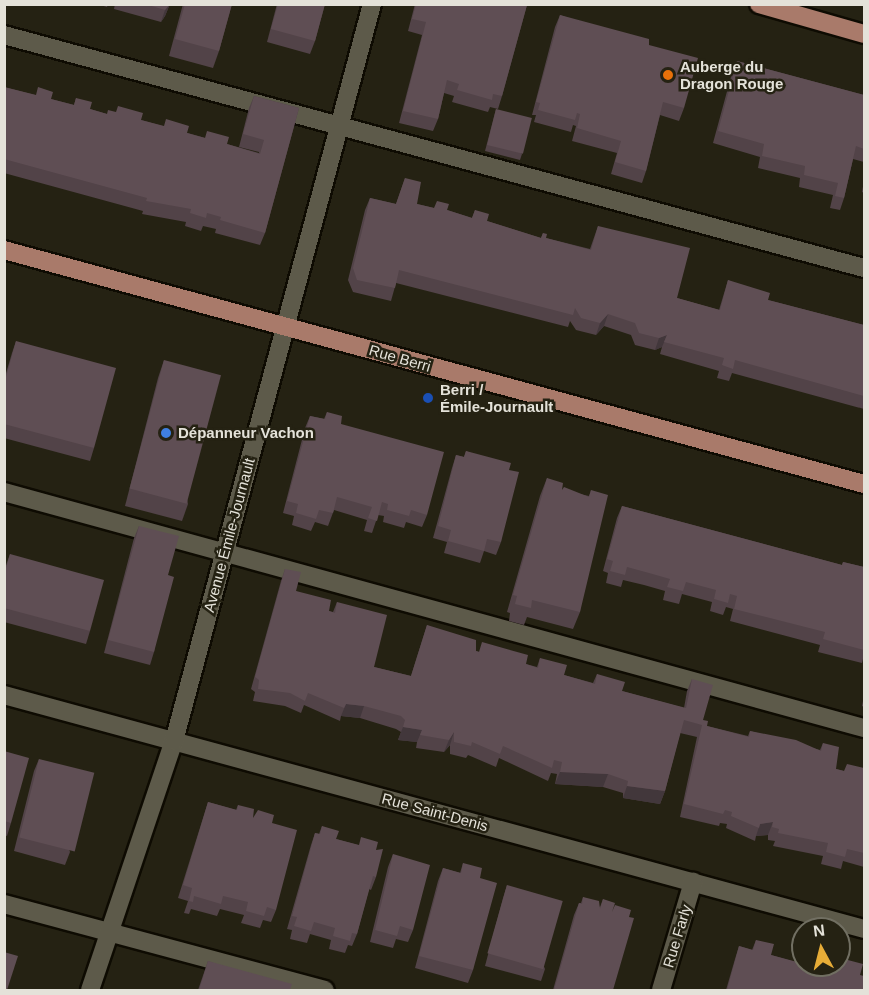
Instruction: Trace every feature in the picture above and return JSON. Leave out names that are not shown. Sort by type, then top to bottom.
[{"type":"main road","points":[[759,4],[864,33]]},
{"type":"main road","name":"Rue Berri","points":[[4,249],[864,484]]},
{"type":"street","name":"Avenue Émile-Journault","points":[[90,990],[174,741],[372,4]]},
{"type":"street","points":[[4,35],[864,268]]},
{"type":"street","points":[[4,492],[864,728]]},
{"type":"street","name":"Rue Saint-Denis","points":[[4,695],[864,929]]},
{"type":"street","name":"Rue Farly","points":[[661,990],[693,882]]},
{"type":"street","points":[[4,904],[325,990]]},
{"type":"building","points":[[145,4],[170,4],[165,10]]},
{"type":"building","points":[[185,4],[232,4],[219,51],[175,39]]},
{"type":"building","points":[[278,4],[325,4],[315,41],[271,29]]},
{"type":"building","points":[[416,4],[527,5],[502,96],[493,94],[492,100],[457,90],[459,84],[447,80],[438,119],[403,111],[426,22],[412,19]]},
{"type":"building","points":[[560,15],[649,39],[649,45],[698,58],[684,108],[663,102],[646,171],[615,162],[621,141],[577,128],[580,114],[577,113],[575,120],[538,110],[540,103],[536,102]]},
{"type":"building","points":[[737,61],[864,95],[864,149],[856,146],[844,198],[835,196],[838,183],[804,175],[805,166],[762,156],[764,144],[718,131]]},
{"type":"building","points":[[4,87],[36,95],[38,87],[53,92],[51,99],[74,105],[76,98],[92,102],[90,109],[107,114],[108,110],[116,112],[118,106],[143,113],[141,120],[164,126],[166,119],[189,126],[187,133],[205,138],[207,131],[229,137],[227,144],[260,154],[264,140],[243,134],[254,96],[299,108],[265,233],[220,220],[221,217],[207,213],[206,218],[190,213],[191,209],[146,201],[147,198],[4,159]]},
{"type":"building","points":[[496,109],[532,118],[523,154],[487,145]]},
{"type":"building","points":[[405,178],[421,182],[417,204],[434,208],[437,201],[449,204],[447,210],[472,218],[475,210],[489,214],[487,221],[541,238],[543,233],[547,234],[546,238],[591,250],[598,226],[690,248],[677,298],[720,310],[728,280],[770,293],[768,300],[864,325],[864,396],[735,360],[733,369],[722,365],[724,358],[664,342],[667,335],[659,338],[639,333],[635,323],[608,314],[600,323],[581,318],[575,308],[573,315],[399,270],[395,288],[357,280],[353,268],[370,198],[396,204]]},
{"type":"building","points":[[16,341],[116,368],[94,448],[4,424],[4,384]]},
{"type":"building","points":[[164,360],[221,375],[187,504],[130,488]]},
{"type":"building","points":[[327,412],[342,416],[341,424],[444,452],[427,515],[411,510],[409,516],[387,510],[388,504],[382,502],[377,521],[368,518],[372,507],[337,497],[333,513],[319,510],[316,519],[296,513],[298,504],[287,501],[310,416],[325,419]]},
{"type":"building","points":[[466,451],[511,463],[509,470],[519,472],[501,542],[487,539],[484,551],[448,541],[451,530],[438,526],[456,455],[464,457]]},
{"type":"building","points":[[547,478],[563,483],[562,490],[564,487],[589,497],[591,490],[608,495],[580,612],[532,600],[531,608],[515,604],[517,596],[513,595]]},
{"type":"building","points":[[622,506],[842,565],[843,562],[864,567],[864,650],[823,639],[825,632],[734,609],[737,596],[730,594],[728,603],[714,599],[716,590],[686,582],[683,591],[667,587],[670,579],[627,567],[625,575],[610,571],[613,561],[607,559]]},
{"type":"building","points":[[139,526],[179,536],[168,575],[174,577],[154,652],[108,640]]},
{"type":"building","points":[[10,554],[104,580],[90,631],[4,608],[4,575]]},
{"type":"building","points":[[285,569],[301,572],[296,591],[331,600],[329,611],[335,613],[337,602],[387,615],[374,667],[411,676],[427,625],[476,640],[476,651],[479,652],[482,642],[528,655],[526,664],[538,668],[540,658],[567,665],[564,675],[595,684],[597,674],[625,682],[622,691],[686,708],[692,679],[713,685],[703,720],[708,721],[707,726],[749,737],[750,731],[796,740],[821,751],[823,743],[839,747],[836,769],[844,771],[847,764],[864,768],[864,853],[847,849],[845,857],[826,852],[828,843],[778,833],[779,829],[772,827],[773,822],[760,824],[759,828],[731,816],[732,812],[725,810],[723,814],[684,804],[702,725],[684,720],[665,791],[627,786],[628,781],[608,774],[560,772],[562,762],[554,760],[552,768],[503,746],[500,754],[472,742],[471,746],[454,742],[454,732],[449,740],[420,735],[422,730],[403,727],[405,720],[401,716],[364,706],[346,704],[344,708],[308,693],[305,701],[290,693],[258,689],[259,680],[255,677]]},
{"type":"building","points":[[4,751],[29,758],[11,823],[4,821]]},
{"type":"building","points":[[39,759],[94,773],[75,851],[19,838]]},
{"type":"building","points":[[208,802],[237,810],[238,805],[254,809],[253,818],[258,810],[274,815],[272,823],[297,830],[276,910],[267,907],[264,916],[246,911],[248,902],[223,896],[221,904],[194,896],[193,902],[189,901],[192,888],[183,885]]},
{"type":"building","points":[[322,826],[339,831],[336,839],[359,845],[361,837],[378,842],[376,850],[383,849],[357,934],[352,933],[350,941],[333,936],[335,928],[314,922],[311,931],[294,926],[297,917],[292,916],[315,833],[320,834]]},
{"type":"building","points":[[393,854],[430,865],[413,930],[400,926],[397,936],[375,930]]},
{"type":"building","points":[[463,863],[482,868],[480,878],[497,883],[473,970],[419,956],[443,868],[461,873]]},
{"type":"building","points":[[507,885],[563,901],[543,969],[487,953]]},
{"type":"building","points":[[583,897],[599,901],[600,909],[603,899],[615,903],[612,912],[615,905],[631,910],[629,917],[634,918],[613,990],[554,990],[579,903],[582,904]]},
{"type":"building","points":[[756,940],[774,944],[771,955],[791,960],[791,977],[851,977],[851,961],[863,964],[860,975],[864,976],[864,990],[727,990],[739,946],[753,950]]},
{"type":"building","points":[[4,952],[18,956],[7,990],[4,990]]},
{"type":"building","points":[[208,961],[292,984],[290,990],[199,990]]},
{"type":"place","name":"Auberge du Dragon Rouge","points":[[668,75]]},
{"type":"place","name":"Berri / Émile-Journault","points":[[428,398]]},
{"type":"place","name":"Dépanneur Vachon","points":[[166,433]]}]
